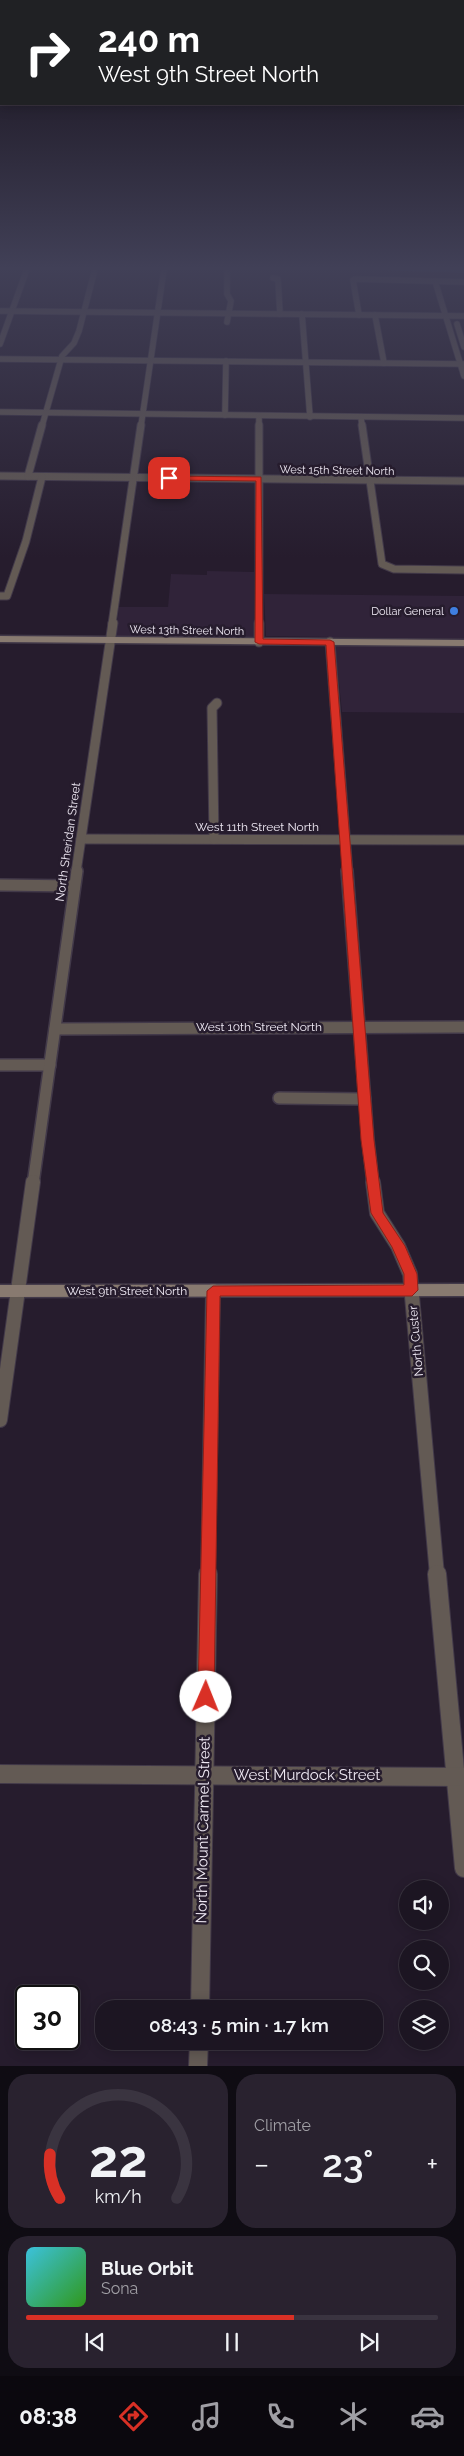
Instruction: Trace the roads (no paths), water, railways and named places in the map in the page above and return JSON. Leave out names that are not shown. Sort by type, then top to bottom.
[{"type":"street","points":[[28,476],[59,365]]},
{"type":"street","name":"North Sheridan Street","points":[[0,1420],[109,640],[150,365]]},
{"type":"street","points":[[225,416],[226,365]]},
{"type":"street","points":[[306,365],[310,416]]},
{"type":"street","points":[[0,412],[464,418]]},
{"type":"street","points":[[259,642],[260,416]]},
{"type":"street","points":[[361,417],[382,564],[394,569],[464,570]]},
{"type":"street","name":"West 15th Street North","points":[[0,476],[464,481]]},
{"type":"street","points":[[3,596],[26,541],[42,476]]},
{"type":"street","name":"West 13th Street North","points":[[0,639],[464,643]]},
{"type":"street","name":"North Custer","points":[[330,642],[365,1098],[377,1213],[398,1246],[410,1274],[460,1777],[464,1868]]},
{"type":"street","points":[[214,840],[212,708],[217,703]]},
{"type":"street","name":"West 11th Street North","points":[[81,839],[464,840]]},
{"type":"street","points":[[0,885],[74,886]]},
{"type":"street","name":"West 10th Street North","points":[[55,1028],[464,1027]]},
{"type":"street","points":[[0,1065],[50,1065]]},
{"type":"street","points":[[279,1098],[365,1098]]},
{"type":"street","name":"West 9th Street North","points":[[0,1291],[464,1290]]},
{"type":"street","name":"North Mount Carmel Street","points":[[200,2000],[213,1291]]},
{"type":"street","name":"West Murdock Street","points":[[0,1774],[460,1777]]},
{"type":"street","points":[[198,2066],[199,2050]]},
{"type":"place","name":"Dollar General","points":[[454,611]]}]
